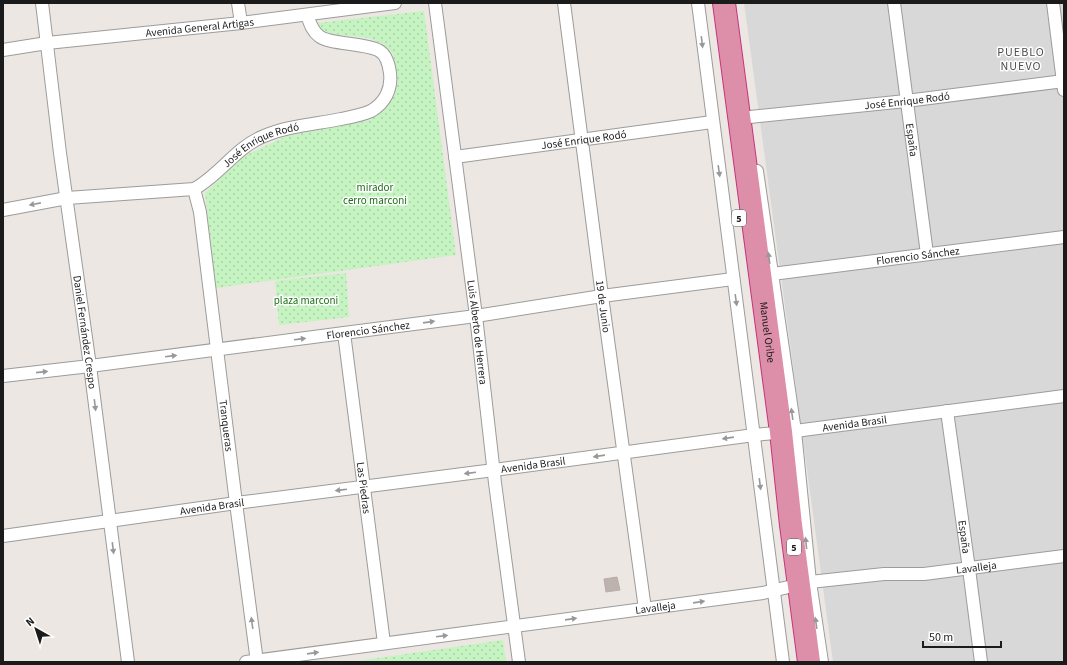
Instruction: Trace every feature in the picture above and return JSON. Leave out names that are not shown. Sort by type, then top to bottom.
[{"type":"highway","name":"Manuel Oribe","points":[[711,3],[774,433]]},
{"type":"highway","name":"Manuel Oribe","points":[[724,3],[792,586],[796,662]]},
{"type":"highway","name":"Manuel Oribe","points":[[792,586],[809,662]]},
{"type":"street","name":"Daniel Fernández Crespo","points":[[42,3],[128,662]]},
{"type":"street","points":[[238,3],[241,23]]},
{"type":"street","name":"Avenida General Artigas","points":[[3,50],[47,43],[241,23],[395,3]]},
{"type":"street","name":"Luis Alberto de Herrera","points":[[435,3],[519,662]]},
{"type":"street","name":"19 de Junio","points":[[564,3],[581,140],[645,609]]},
{"type":"street","name":"Manuel Oribe","points":[[698,3],[733,279],[774,433],[792,586],[783,662]]},
{"type":"street","points":[[735,3],[772,274],[774,433],[792,586],[822,662]]},
{"type":"street","name":"España","points":[[894,3],[927,254]]},
{"type":"street","points":[[1053,3],[1064,84]]},
{"type":"street","name":"José Enrique Rodó","points":[[194,190],[204,184],[248,144],[263,136],[281,130],[348,118],[369,112],[378,106],[386,96],[391,84],[390,72],[384,55],[378,50],[363,45],[328,40],[320,37],[314,31],[308,15]]},
{"type":"street","name":"José Enrique Rodó","points":[[750,118],[1064,84]]},
{"type":"street","name":"José Enrique Rodó","points":[[455,157],[712,122]]},
{"type":"street","points":[[3,210],[67,198],[194,190]]},
{"type":"street","name":"Tranqueras","points":[[194,190],[200,212],[218,350],[254,662]]},
{"type":"street","name":"Florencio Sánchez","points":[[772,274],[1064,236]]},
{"type":"street","name":"Florencio Sánchez","points":[[3,376],[218,350],[476,316],[602,296],[733,279]]},
{"type":"street","name":"Las Piedras","points":[[344,333],[384,643]]},
{"type":"street","name":"Avenida Brasil","points":[[3,536],[236,503],[1064,396]]},
{"type":"street","name":"España","points":[[947,411],[981,662]]},
{"type":"street","name":"Lavalleja","points":[[254,662],[384,643],[645,609],[792,586],[884,574],[924,574],[1064,556]]},
{"type":"shaded area","points":[[744,3],[1064,3],[1064,662],[833,662]]},
{"type":"green space","name":"mirador cerro marconi","points":[[424,11],[456,255],[216,288],[205,193],[244,156],[287,136],[370,120],[387,107],[398,83],[393,54],[383,44],[369,38],[324,33],[317,23]]},
{"type":"green space","name":"plaza marconi","points":[[346,273],[349,317],[279,325],[275,281]]},
{"type":"green space","points":[[503,640],[506,662],[350,662]]},
{"type":"building","points":[[617,577],[620,590],[606,592],[604,579]]},
{"type":"district","name":"PUEBLO NUEVO","points":[[1021,59]]}]
